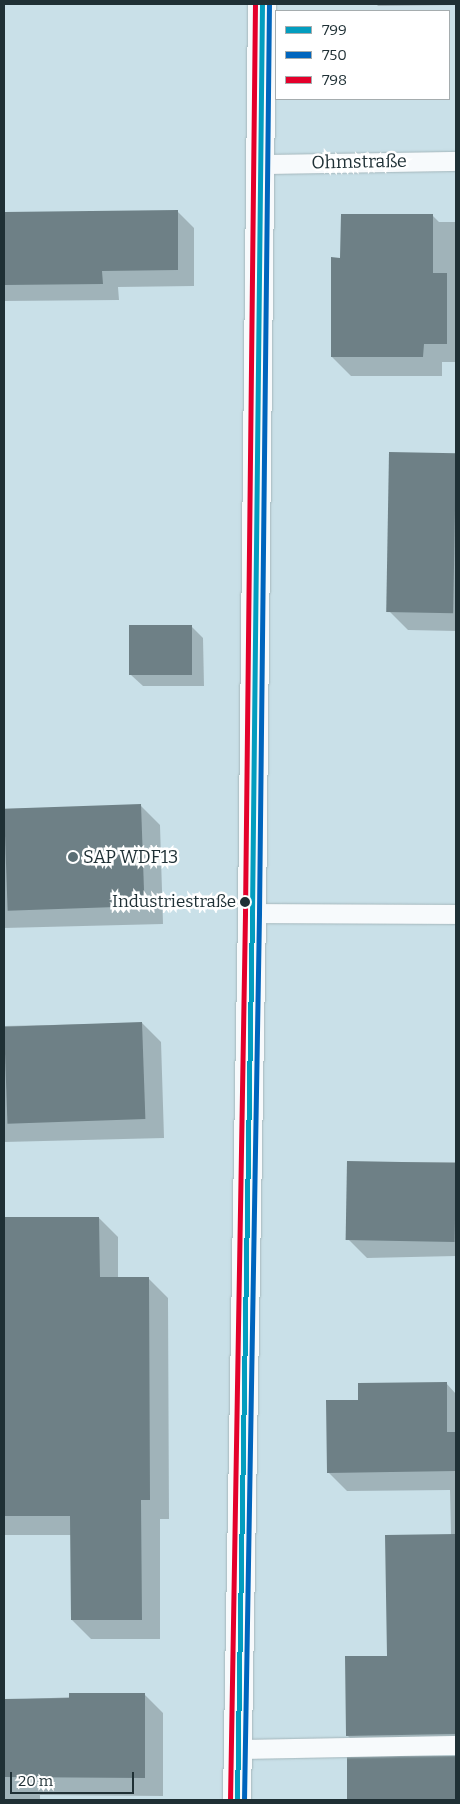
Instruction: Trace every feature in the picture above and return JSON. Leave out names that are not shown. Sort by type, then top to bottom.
[{"type":"street","points":[[237,1800],[252,913],[262,4]]},
{"type":"lane","name":"Ohmstraße","points":[[261,164],[456,161]]},
{"type":"lane","points":[[252,913],[456,914]]},
{"type":"lane","points":[[238,1749],[456,1745]]},
{"type":"building","points":[[178,210],[178,270],[102,271],[103,284],[4,285],[4,212]]},
{"type":"building","points":[[341,214],[433,214],[433,273],[447,273],[447,344],[424,344],[423,357],[331,357],[331,257],[340,258]]},
{"type":"building","points":[[389,452],[456,453],[453,613],[386,612]]},
{"type":"building","points":[[129,625],[192,625],[192,675],[129,675]]},
{"type":"building","name":"SAP WDF13","points":[[141,804],[145,906],[8,911],[4,809]]},
{"type":"building","points":[[142,1022],[145,1119],[7,1124],[4,1027]]},
{"type":"building","points":[[347,1161],[456,1163],[455,1242],[346,1240]]},
{"type":"building","points":[[4,1217],[99,1217],[100,1277],[149,1277],[150,1500],[141,1500],[142,1620],[71,1620],[70,1516],[4,1516]]},
{"type":"building","points":[[447,1382],[447,1432],[456,1432],[456,1471],[327,1473],[326,1400],[358,1400],[358,1383]]},
{"type":"building","points":[[456,1534],[456,1734],[346,1736],[345,1656],[387,1656],[385,1535]]},
{"type":"building","points":[[69,1693],[145,1693],[145,1778],[4,1777],[4,1699],[69,1698]]},
{"type":"building","points":[[347,1756],[456,1756],[456,1800],[347,1800]]},
{"type":"transit line","name":"798","points":[[230,1800],[245,913],[255,4]]},
{"type":"transit line","name":"799","points":[[237,1800],[252,913],[262,4]]},
{"type":"transit line","name":"750","points":[[244,1800],[259,913],[269,4]]},
{"type":"place","name":"SAP WDF13","points":[[73,857]]},
{"type":"place","name":"Industriestraße","points":[[245,902]]}]
